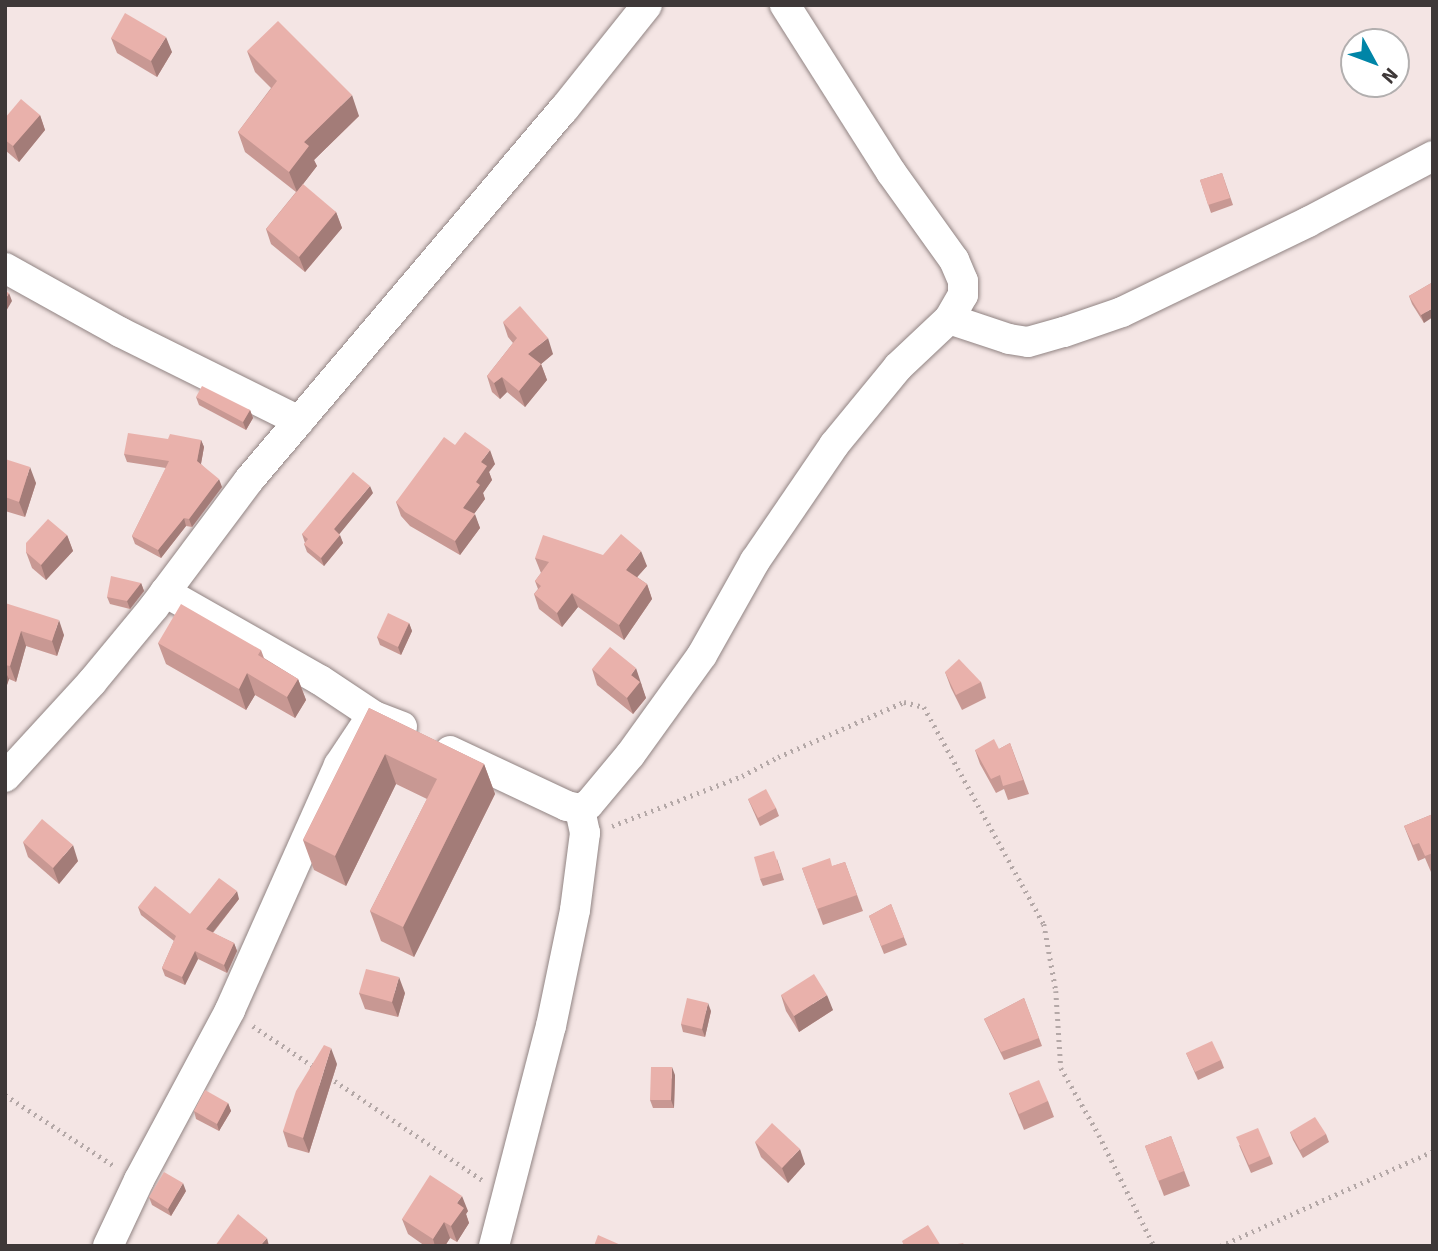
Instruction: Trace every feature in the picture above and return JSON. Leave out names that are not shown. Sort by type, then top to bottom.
[{"type":"street","points":[[5,777],[92,682],[166,592],[249,480],[564,108],[647,5]]},
{"type":"street","points":[[580,809],[595,797],[630,755],[702,655],[755,561],[834,445],[898,367],[949,318],[963,295],[963,281],[954,261],[891,172],[785,5]]},
{"type":"street","points":[[949,318],[1009,340],[1028,342],[1064,332],[1122,312],[1308,222],[1433,156]]},
{"type":"street","points":[[5,268],[98,321],[299,421]]},
{"type":"street","points":[[166,592],[320,680],[374,716],[387,719],[532,791],[580,809]]},
{"type":"street","points":[[108,1246],[139,1180],[230,1010],[339,765],[365,724],[374,716]]},
{"type":"street","points":[[494,1246],[551,1026],[575,910],[585,834],[580,809]]},
{"type":"path","points":[[580,809],[612,826],[742,776],[778,757],[904,702],[924,707],[1044,924],[1056,991],[1061,1068],[1099,1135],[1154,1246]]},
{"type":"path","points":[[230,1010],[317,1069]]},
{"type":"path","points":[[328,1077],[506,1195]]},
{"type":"path","points":[[5,1095],[102,1160],[139,1180]]},
{"type":"path","points":[[1220,1246],[1433,1151]]},
{"type":"building","points":[[125,13],[166,37],[151,61],[111,38]]},
{"type":"building","points":[[278,21],[352,95],[304,142],[309,146],[289,172],[238,132],[277,81],[247,51]]},
{"type":"building","points":[[21,99],[40,115],[13,146],[5,140],[5,118]]},
{"type":"building","points":[[1222,173],[1230,198],[1208,205],[1200,180]]},
{"type":"building","points":[[303,184],[336,212],[299,257],[266,229]]},
{"type":"building","points":[[1433,282],[1433,308],[1421,315],[1409,296]]},
{"type":"building","points":[[520,306],[548,338],[528,354],[541,364],[519,391],[502,377],[494,383],[487,376],[517,338],[503,322]]},
{"type":"building","points":[[202,386],[250,410],[243,422],[196,397]]},
{"type":"building","points":[[465,432],[490,450],[481,462],[487,466],[476,482],[480,485],[463,508],[475,514],[455,541],[405,512],[396,502],[444,437],[455,445]]},
{"type":"building","points":[[128,433],[168,439],[170,434],[201,440],[197,461],[219,479],[189,519],[184,518],[158,550],[132,536],[169,461],[124,454]]},
{"type":"building","points":[[5,459],[30,467],[19,502],[5,497]]},
{"type":"building","points":[[353,472],[370,486],[334,529],[340,535],[321,558],[304,544],[308,539],[302,534]]},
{"type":"building","points":[[48,519],[67,535],[41,565],[26,552],[26,543]]},
{"type":"building","points":[[621,534],[641,551],[626,570],[647,584],[619,625],[572,593],[557,613],[534,594],[541,586],[535,581],[549,562],[535,558],[543,535],[603,555]]},
{"type":"building","points":[[111,576],[141,583],[127,601],[107,597]]},
{"type":"building","points":[[5,603],[59,620],[52,641],[21,631],[10,666],[5,665]]},
{"type":"building","points":[[181,604],[261,650],[258,655],[298,679],[287,697],[247,673],[239,689],[158,643]]},
{"type":"building","points":[[388,613],[409,623],[398,647],[377,637]]},
{"type":"building","points":[[610,647],[636,668],[631,675],[640,682],[627,698],[592,669]]},
{"type":"building","points":[[959,659],[981,682],[956,695],[945,672]]},
{"type":"building","points":[[369,708],[484,764],[403,927],[370,911],[437,779],[385,754],[335,856],[303,840]]},
{"type":"building","points":[[994,739],[999,749],[1010,743],[1023,780],[1003,786],[1000,775],[991,779],[975,750]]},
{"type":"building","points":[[766,789],[776,808],[758,818],[748,799]]},
{"type":"building","points":[[1433,814],[1433,853],[1425,856],[1419,843],[1413,845],[1404,826]]},
{"type":"building","points":[[42,819],[73,845],[53,868],[23,842]]},
{"type":"building","points":[[774,851],[781,873],[760,879],[754,857]]},
{"type":"building","points":[[830,858],[832,866],[845,862],[857,895],[817,909],[802,868]]},
{"type":"building","points":[[219,878],[237,891],[206,929],[234,943],[224,965],[195,951],[182,977],[162,968],[176,936],[138,907],[155,886],[190,914]]},
{"type":"building","points":[[891,904],[904,937],[881,946],[869,916]]},
{"type":"building","points":[[366,969],[399,977],[392,1002],[359,993]]},
{"type":"building","points":[[814,974],[827,995],[794,1016],[781,995]]},
{"type":"building","points":[[687,998],[708,1003],[702,1029],[681,1024]]},
{"type":"building","points":[[1024,998],[1039,1038],[1001,1052],[984,1019]]},
{"type":"building","points":[[1212,1041],[1221,1060],[1195,1072],[1186,1053]]},
{"type":"building","points":[[324,1045],[331,1048],[303,1138],[283,1131],[296,1091]]},
{"type":"building","points":[[651,1067],[672,1067],[671,1100],[650,1100]]},
{"type":"building","points":[[1039,1080],[1048,1101],[1019,1114],[1009,1093]]},
{"type":"building","points":[[205,1090],[228,1103],[217,1124],[194,1111]]},
{"type":"building","points":[[1315,1117],[1326,1134],[1300,1150],[1290,1132]]},
{"type":"building","points":[[772,1123],[800,1149],[782,1168],[755,1142]]},
{"type":"building","points":[[1258,1128],[1270,1156],[1249,1165],[1236,1137]]},
{"type":"building","points":[[1171,1136],[1184,1171],[1158,1181],[1145,1146]]},
{"type":"building","points":[[164,1172],[183,1183],[168,1209],[149,1197]]},
{"type":"building","points":[[430,1175],[462,1196],[457,1203],[464,1208],[451,1226],[444,1222],[433,1239],[402,1219]]},
{"type":"building","points":[[238,1214],[267,1238],[260,1246],[215,1246]]},
{"type":"building","points":[[928,1225],[941,1246],[904,1246],[902,1241]]},
{"type":"building","points":[[598,1235],[623,1246],[594,1246]]}]
